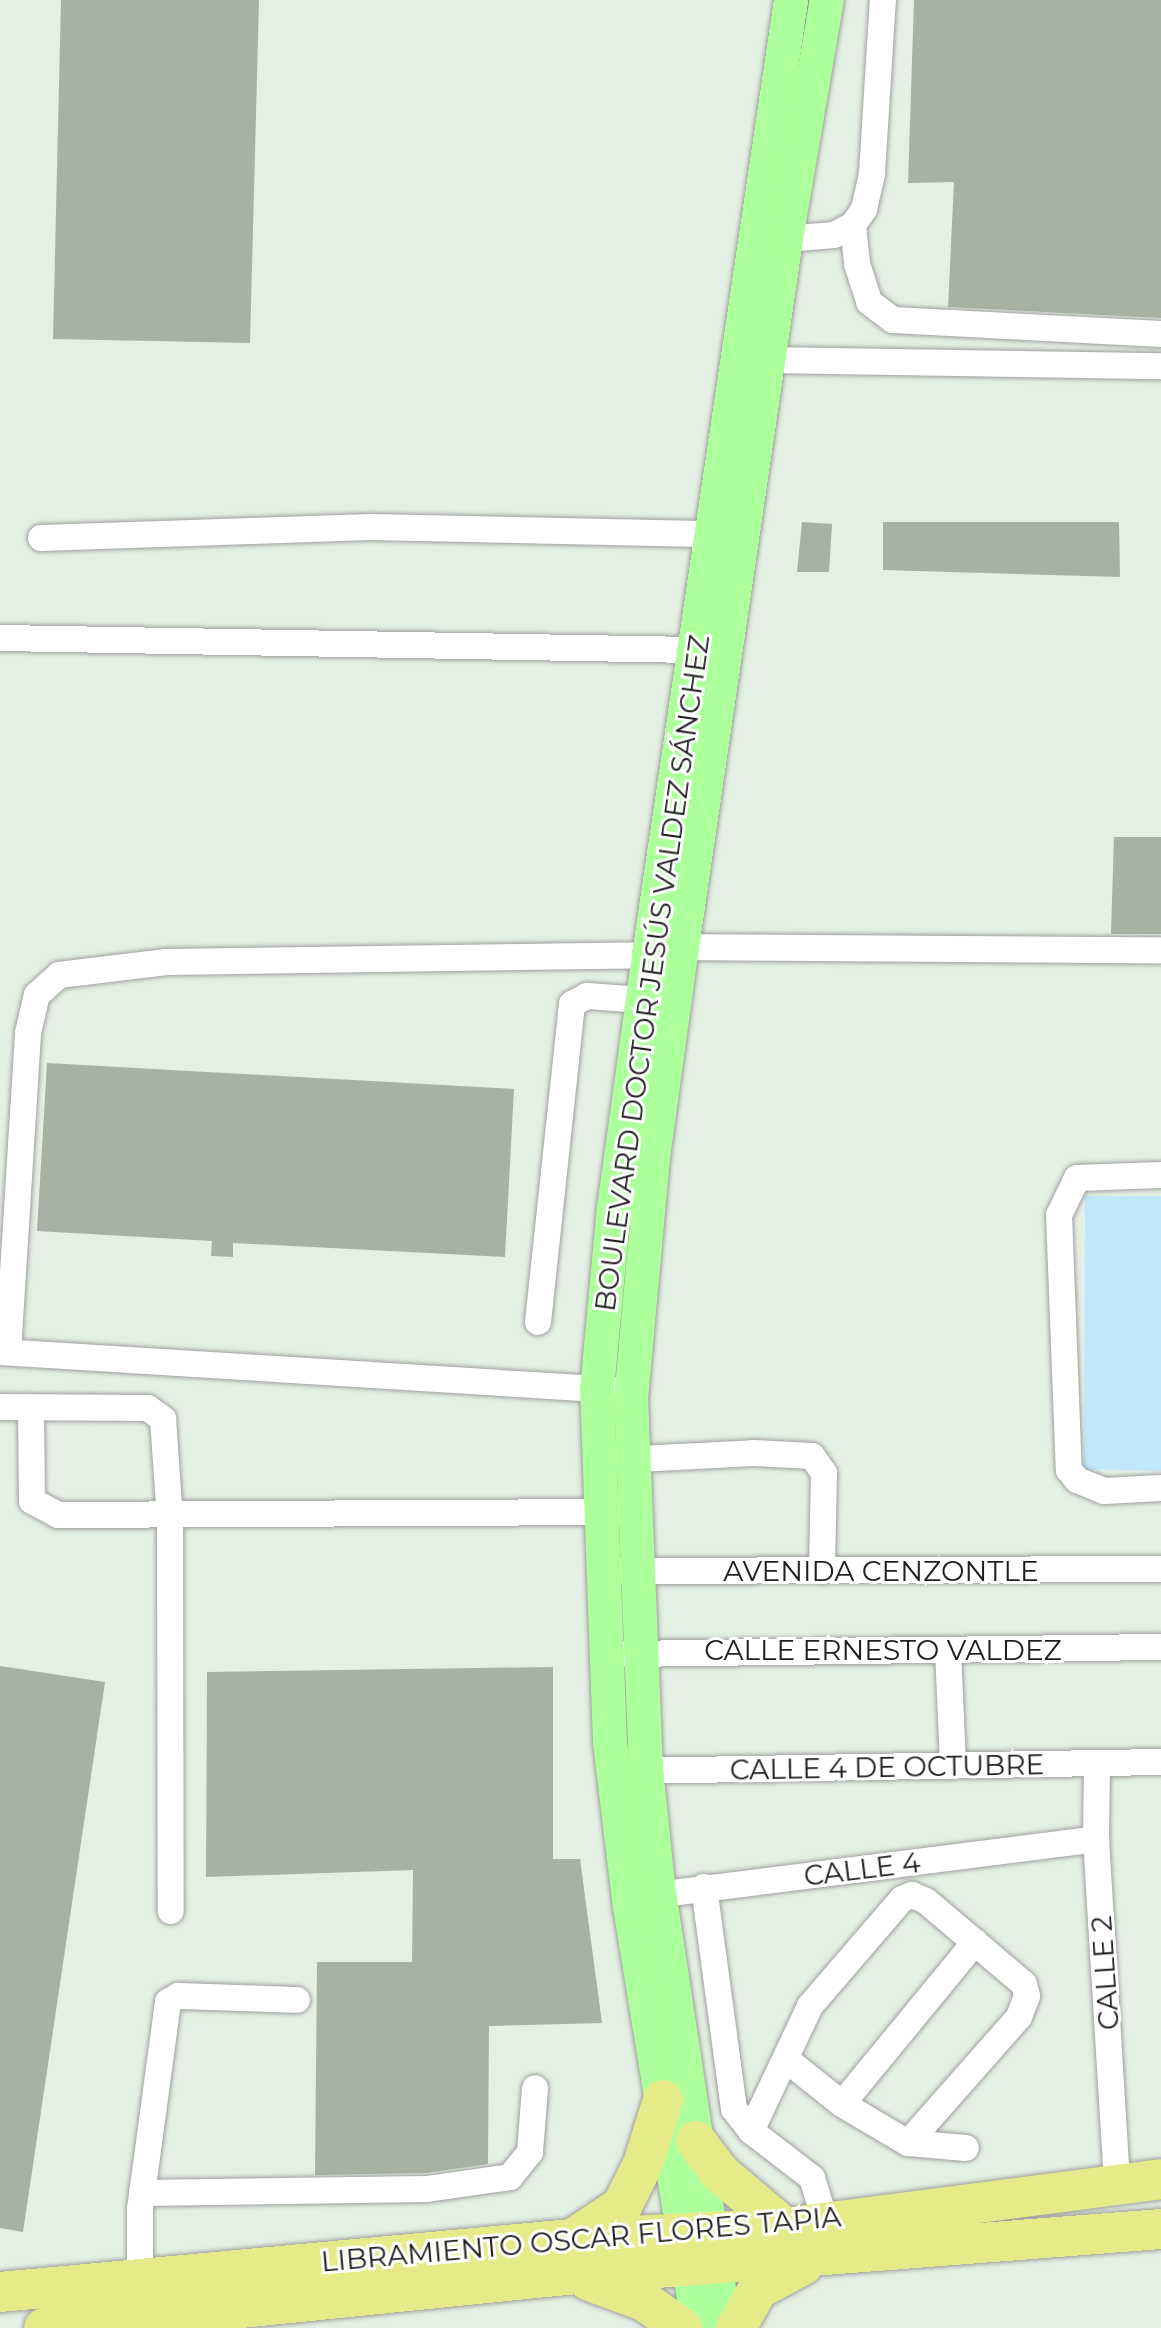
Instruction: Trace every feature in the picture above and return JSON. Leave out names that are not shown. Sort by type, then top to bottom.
[{"type":"highway","points":[[663,2100],[643,2164],[622,2206],[568,2257],[644,2301],[682,2328]]},
{"type":"highway","points":[[696,2141],[719,2172],[785,2228]]},
{"type":"highway","name":"LIBRAMIENTO OSCAR FLORES TAPIA","points":[[701,2249],[785,2228],[827,2237],[1117,2182],[1161,2179]]},
{"type":"highway","name":"LIBRAMIENTO OSCAR FLORES TAPIA","points":[[0,2292],[136,2277],[568,2257],[827,2237],[1161,2229]]},
{"type":"highway","points":[[736,2328],[758,2289],[827,2237]]},
{"type":"highway","name":"LIBRAMIENTO OSCAR FLORES TAPIA","points":[[44,2328],[146,2317],[568,2257]]},
{"type":"main road","name":"BOULEVARD DOCTOR JESÚS VALDEZ SÁNCHEZ","points":[[725,2328],[701,2249],[663,2100],[630,1771],[605,1655],[597,1390],[614,1208],[649,955],[715,534],[791,0]]},
{"type":"main road","name":"BOULEVARD DOCTOR JESÚS VALDEZ SÁNCHEZ","points":[[630,1771],[639,1654],[632,1512],[632,1391],[653,1158],[767,360],[827,0]]},
{"type":"main road","name":"BOULEVARD DOCTOR JESÚS VALDEZ SÁNCHEZ","points":[[644,1896],[696,2141],[701,2249],[699,2328]]},
{"type":"street","points":[[883,0],[870,192],[853,225],[857,264],[869,302],[893,320],[1161,334]]},
{"type":"street","points":[[786,239],[834,235],[853,225]]},
{"type":"street","points":[[767,360],[1161,366]]},
{"type":"street","points":[[41,538],[371,527],[715,534]]},
{"type":"street","points":[[0,638],[697,650]]},
{"type":"street","points":[[632,1391],[4,1352],[28,1033],[37,995],[53,977],[166,962],[649,955],[682,947],[1161,950]]},
{"type":"street","points":[[538,1322],[572,1004],[587,996],[643,1000]]},
{"type":"street","points":[[1161,1175],[1077,1178],[1059,1215],[1069,1470],[1083,1484],[1104,1491],[1161,1488]]},
{"type":"street","points":[[0,1407],[157,1412],[168,1457],[170,1518],[171,1911]]},
{"type":"street","points":[[31,1407],[31,1493],[38,1507],[58,1515],[170,1518],[632,1512]]},
{"type":"street","points":[[598,1461],[754,1453],[812,1456],[824,1473],[822,1571]]},
{"type":"street","name":"AVENIDA CENZONTLE","points":[[601,1572],[1161,1569]]},
{"type":"street","name":"CALLE ERNESTO VALDEZ","points":[[605,1655],[1161,1647]]},
{"type":"street","points":[[948,1650],[953,1766]]},
{"type":"street","name":"CALLE 4 DE OCTUBRE","points":[[630,1771],[1161,1762]]},
{"type":"street","name":"CALLE 2","points":[[1097,1765],[1096,1839],[1117,2182]]},
{"type":"street","name":"CALLE 4","points":[[644,1896],[1096,1839]]},
{"type":"street","points":[[704,1887],[730,2095],[751,2131],[806,2170],[827,2237]]},
{"type":"street","points":[[751,2131],[810,2006],[902,1899],[915,1895],[934,1907],[1024,1984],[1027,1996],[1019,2017],[908,2143]]},
{"type":"street","points":[[842,2104],[975,1942]]},
{"type":"street","points":[[146,2317],[136,2277],[142,2193],[168,2002],[178,1996],[297,2000]]},
{"type":"street","points":[[787,2060],[842,2104],[908,2143],[966,2148]]},
{"type":"street","points":[[142,2193],[427,2189],[510,2177],[530,2152],[535,2088]]},
{"type":"shaded area","points":[[1085,1196],[1161,1196],[1161,1471],[1084,1469]]},
{"type":"building","points":[[61,0],[259,0],[250,343],[53,339]]},
{"type":"building","points":[[914,0],[1161,0],[1161,318],[948,307],[954,182],[908,183]]},
{"type":"building","points":[[802,522],[832,524],[829,572],[797,572]]},
{"type":"building","points":[[883,522],[1119,522],[1120,577],[883,570]]},
{"type":"building","points":[[1114,837],[1161,837],[1161,934],[1111,934]]},
{"type":"building","points":[[47,1063],[514,1089],[505,1257],[233,1243],[233,1257],[211,1256],[212,1241],[37,1231]]},
{"type":"building","points":[[0,1666],[105,1682],[23,2232],[0,2228]]},
{"type":"building","points":[[553,1667],[553,1859],[580,1859],[602,2023],[489,2026],[488,2164],[426,2173],[315,2175],[317,1962],[412,1962],[413,1870],[206,1877],[207,1672]]}]
